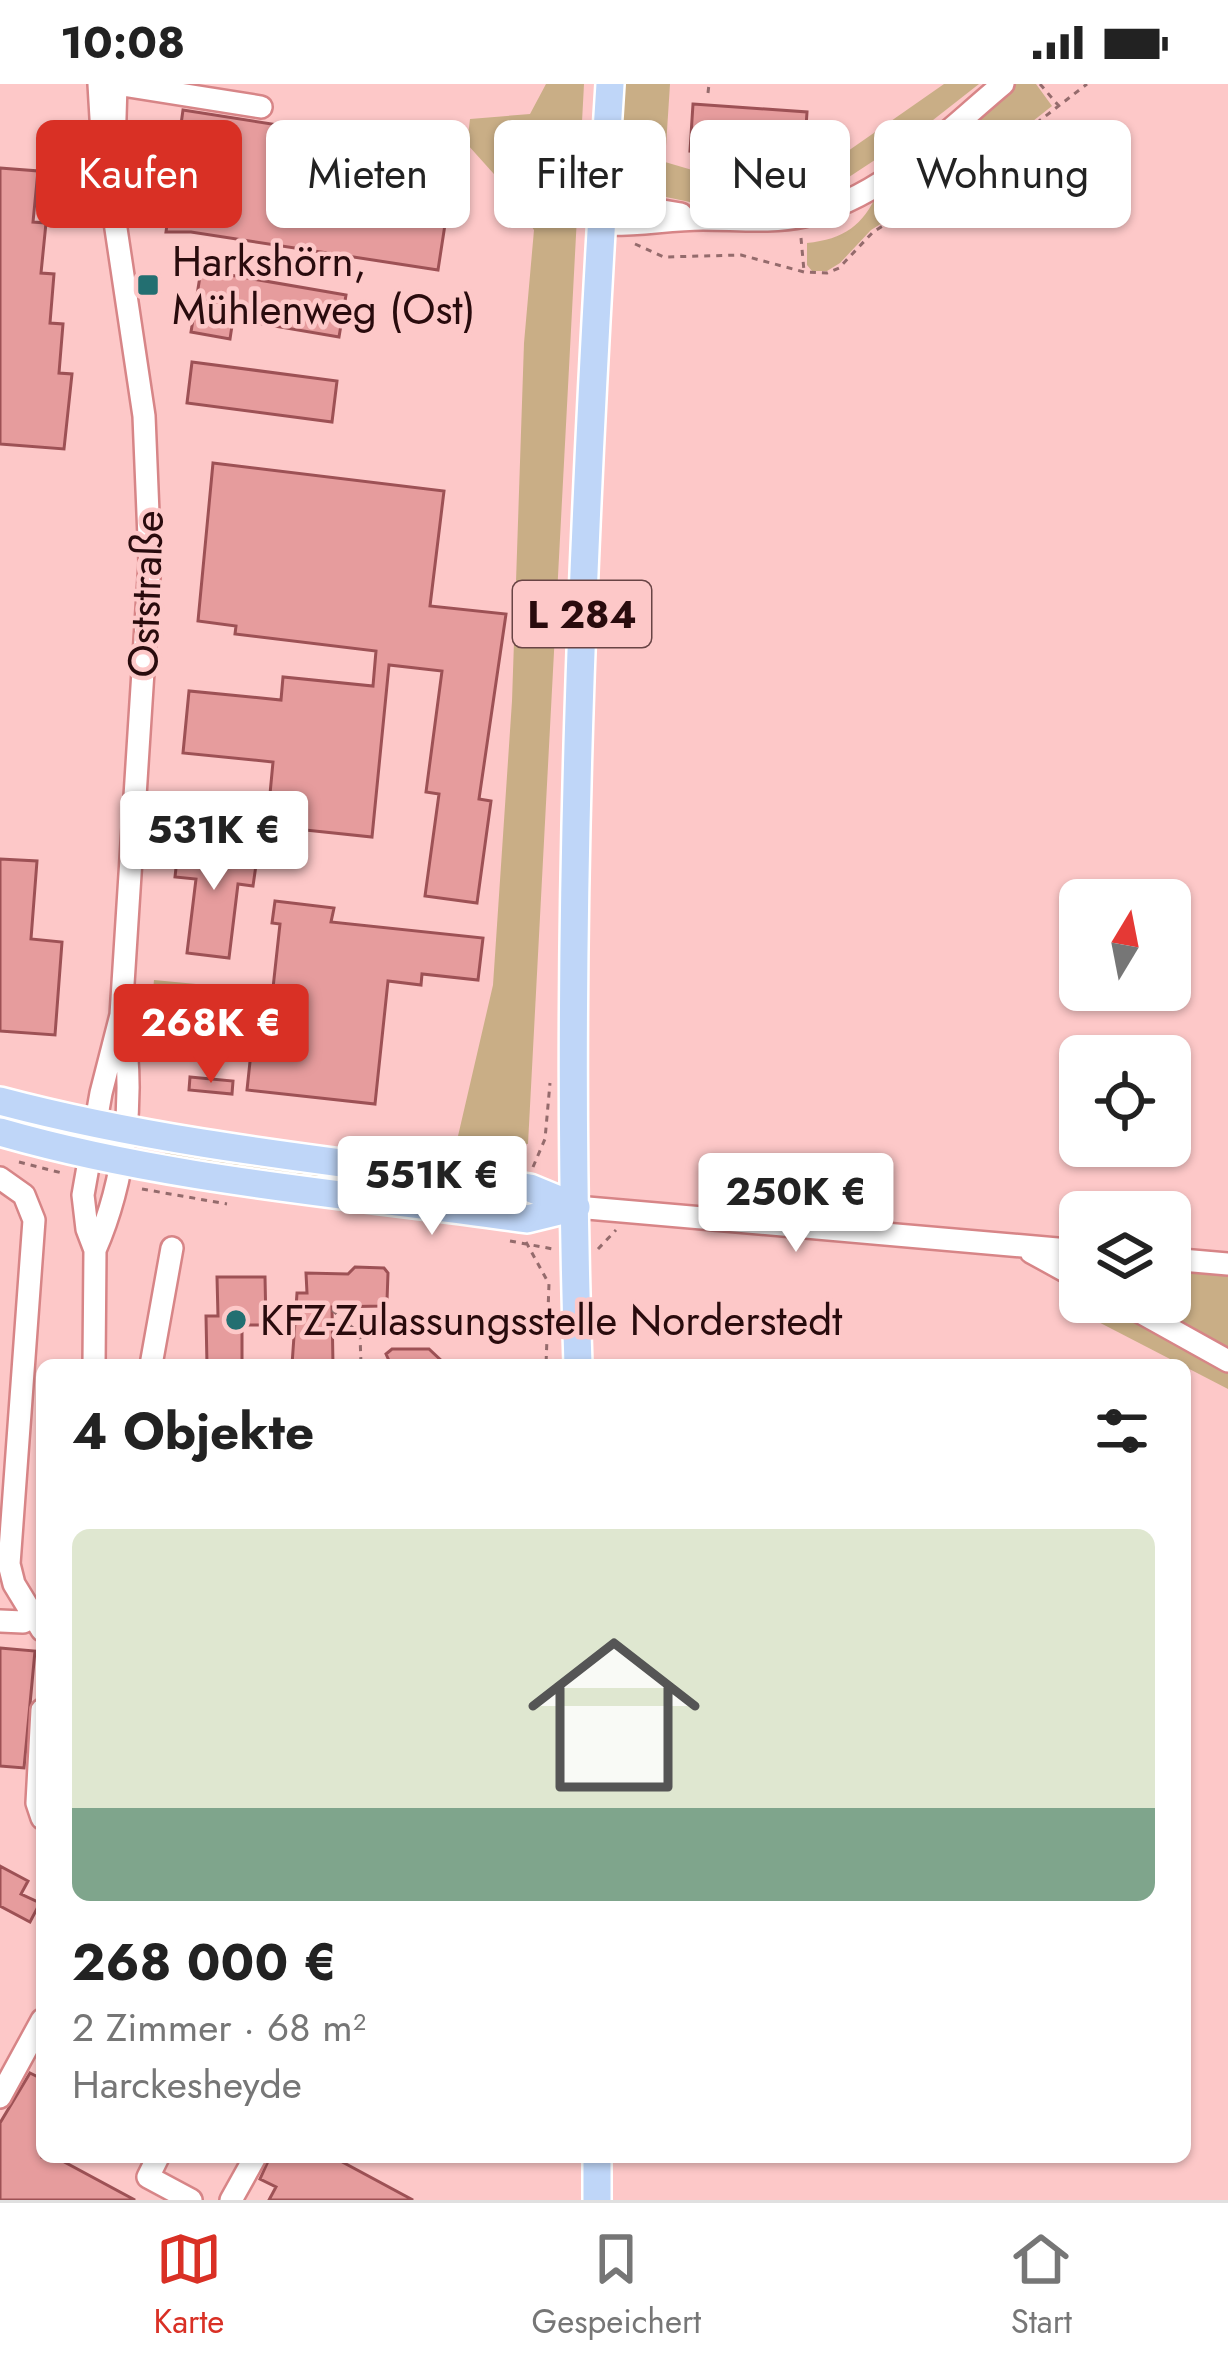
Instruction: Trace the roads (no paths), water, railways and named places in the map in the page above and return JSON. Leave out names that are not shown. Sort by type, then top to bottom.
[{"type":"main road","name":"L 284","points":[[608,120],[610,84]]},
{"type":"main road","name":"L 284","points":[[578,1359],[573,871],[601,228]]},
{"type":"main road","points":[[0,1101],[125,1130],[530,1188],[577,1207]]},
{"type":"main road","points":[[0,1132],[119,1161],[526,1220],[577,1207]]},
{"type":"main road","points":[[596,2163],[598,2200]]},
{"type":"street","name":"Oststraße","points":[[99,84],[101,120]]},
{"type":"street","name":"Oststraße","points":[[116,84],[116,120]]},
{"type":"street","points":[[116,84],[261,107]]},
{"type":"street","points":[[666,222],[803,216],[868,192],[1003,84]]},
{"type":"street","name":"Oststraße","points":[[95,1250],[83,1195],[121,1016],[150,562],[144,421],[117,228]]},
{"type":"street","name":"Oststraße","points":[[94,1359],[95,1250],[112,1201],[125,1130],[129,1060],[121,1016]]},
{"type":"street","points":[[0,1178],[24,1196],[34,1220],[9,1564],[14,1584],[36,1620]]},
{"type":"street","points":[[577,1207],[1059,1249]]},
{"type":"street","points":[[1020,1246],[1059,1267]]},
{"type":"street","points":[[152,1359],[172,1248]]},
{"type":"street","points":[[1191,1261],[1228,1264]]},
{"type":"street","points":[[1160,1323],[1228,1361]]},
{"type":"street","points":[[0,1622],[36,1623]]},
{"type":"street","points":[[0,2097],[36,2031]]},
{"type":"street","points":[[155,2163],[148,2176],[191,2200]]},
{"type":"street","points":[[231,2200],[252,2163]]},
{"type":"place","name":"Harkshörn, Mühlenweg (Ost)","points":[[148,285]]},
{"type":"place","name":"KFZ-Zulassungsstelle Norderstedt","points":[[236,1320]]}]
